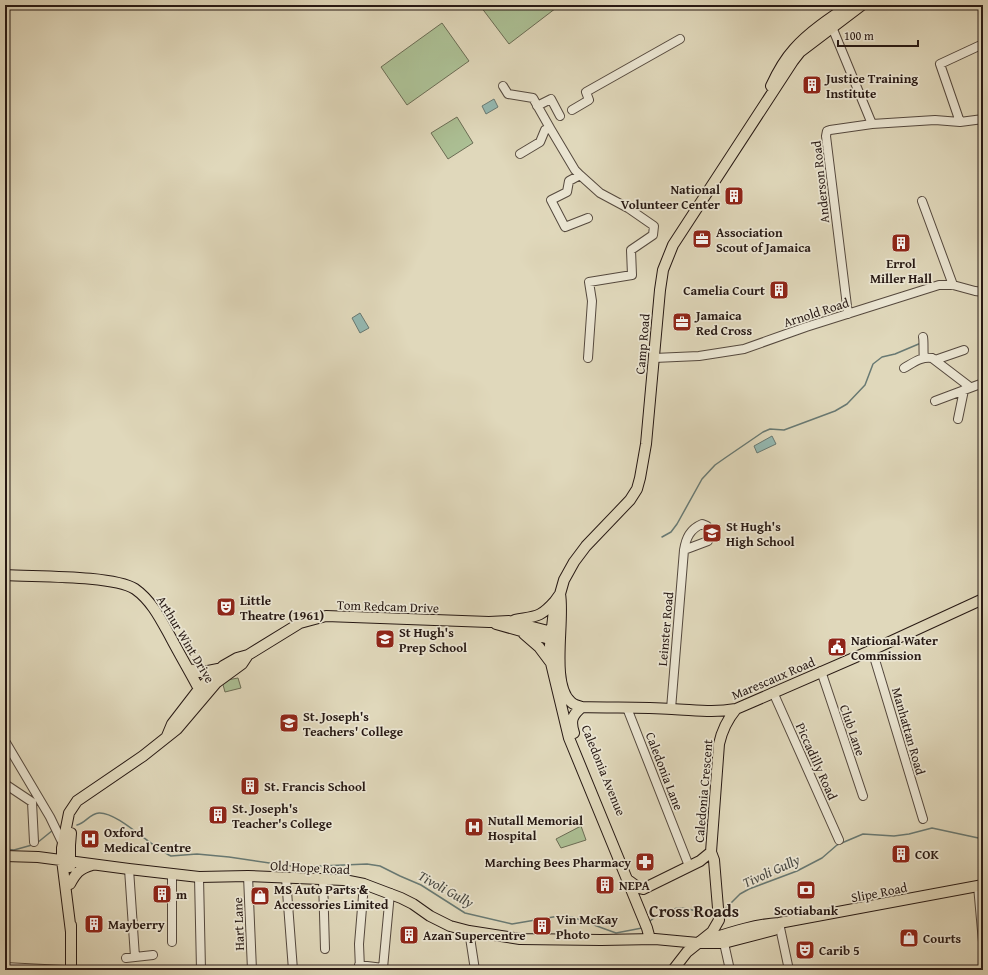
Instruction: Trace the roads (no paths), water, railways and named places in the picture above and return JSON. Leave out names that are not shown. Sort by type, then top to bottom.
[{"type":"main road","name":"Camp Road","points":[[767,99],[770,88],[777,74],[793,50],[801,41],[850,5]]},
{"type":"main road","name":"Camp Road","points":[[556,636],[558,597],[564,580],[574,562],[586,546],[630,500],[637,489],[646,444],[654,358],[654,336],[662,270],[673,245],[767,99],[800,52],[862,5]]},
{"type":"main road","name":"Arthur Wint Drive","points":[[5,576],[83,579],[108,581],[127,585],[141,594],[152,605],[202,692]]},
{"type":"main road","points":[[509,621],[538,616],[545,612],[558,597]]},
{"type":"main road","name":"Marescaux Road","points":[[582,707],[671,709],[707,712],[719,712],[736,709],[872,650],[983,599]]},
{"type":"main road","name":"Tom Redcam Drive","points":[[66,861],[63,844],[66,827],[69,813],[77,802],[143,756],[176,729],[202,692],[223,666],[248,654],[300,623],[326,616],[489,622],[509,621],[556,636]]},
{"type":"main road","name":"Tom Redcam Drive","points":[[489,622],[522,632],[556,636]]},
{"type":"main road","points":[[522,632],[539,647],[551,663]]},
{"type":"main road","name":"Caledonia Avenue","points":[[556,636],[551,663],[569,738],[627,879],[648,924]]},
{"type":"main road","name":"Caledonia Avenue","points":[[556,636],[563,690],[570,702],[582,707],[572,717],[572,728],[579,749],[626,858],[628,869],[627,879]]},
{"type":"main road","name":"Tom Redcam Drive","points":[[202,692],[242,664],[248,654]]},
{"type":"main road","points":[[188,669],[203,672],[213,671],[223,666]]},
{"type":"main road","name":"Caledonia Crescent","points":[[721,733],[727,721],[736,709]]},
{"type":"main road","name":"Caledonia Crescent","points":[[707,712],[718,719],[721,733],[715,786],[711,852],[714,860],[718,915]]},
{"type":"main road","name":"Tom Redcam Drive","points":[[66,861],[74,816],[82,805],[108,779]]},
{"type":"main road","points":[[38,857],[53,854],[63,844]]},
{"type":"main road","name":"Caledonia Crescent","points":[[643,889],[700,861],[711,852]]},
{"type":"main road","name":"Old Hope Road","points":[[5,856],[38,857],[199,877],[248,876],[344,880],[364,884],[390,893],[413,904],[430,916],[450,926],[469,931],[520,939],[652,939],[698,943]]},
{"type":"main road","points":[[66,861],[70,884],[71,970]]},
{"type":"main road","points":[[66,861],[71,932]]},
{"type":"main road","points":[[70,884],[73,878],[82,869],[94,865]]},
{"type":"main road","points":[[627,879],[639,888],[643,889],[641,899],[652,939]]},
{"type":"main road","name":"Slipe Road","points":[[698,943],[733,932],[771,924],[980,886]]},
{"type":"main road","points":[[718,915],[725,927],[733,932]]},
{"type":"main road","points":[[673,970],[686,952],[714,929],[718,915]]},
{"type":"main road","name":"Slipe Road","points":[[698,943],[724,943],[774,930],[779,923]]},
{"type":"street","points":[[832,27],[872,124]]},
{"type":"street","points":[[572,110],[589,100],[586,92],[680,39]]},
{"type":"street","points":[[960,122],[940,64],[982,46]]},
{"type":"street","points":[[503,86],[508,94],[533,98],[575,170],[580,175],[600,193],[628,208],[654,226],[653,235],[632,250],[632,275],[589,282],[592,301],[588,358]]},
{"type":"street","points":[[537,106],[551,99],[560,116]]},
{"type":"street","name":"Anderson Road","points":[[848,314],[826,134],[830,130],[872,124],[935,120],[960,122],[983,119]]},
{"type":"street","points":[[520,154],[540,142],[545,130],[550,128]]},
{"type":"street","points":[[580,175],[568,182],[567,192],[551,200],[565,227],[588,218]]},
{"type":"street","points":[[922,201],[953,285]]},
{"type":"street","name":"Arnold Road","points":[[654,358],[699,356],[744,349],[806,327],[939,286],[953,285],[975,292],[983,292]]},
{"type":"street","points":[[923,337],[924,340],[922,347],[924,358]]},
{"type":"street","points":[[935,360],[964,350]]},
{"type":"street","points":[[904,368],[927,357],[935,360],[967,389]]},
{"type":"street","points":[[935,401],[983,383]]},
{"type":"street","points":[[958,419],[967,389]]},
{"type":"street","name":"Leinster Road","points":[[671,709],[684,550]]},
{"type":"street","name":"Manhattan Road","points":[[872,650],[923,819]]},
{"type":"street","name":"Club Lane","points":[[821,671],[863,796]]},
{"type":"street","name":"Piccadilly Road","points":[[773,692],[839,840]]},
{"type":"street","name":"Caledonia Lane","points":[[627,708],[689,866]]},
{"type":"street","points":[[5,741],[58,831],[63,844]]},
{"type":"street","points":[[5,784],[32,802],[34,842]]},
{"type":"street","points":[[130,869],[135,957]]},
{"type":"street","points":[[172,874],[172,942]]},
{"type":"street","name":"Hart Lane","points":[[248,876],[252,970]]},
{"type":"street","points":[[199,877],[201,970]]},
{"type":"street","points":[[286,878],[293,970]]},
{"type":"street","points":[[323,879],[325,949]]},
{"type":"street","points":[[364,884],[359,944],[359,967],[383,968],[390,893]]},
{"type":"street","points":[[980,886],[983,942]]},
{"type":"street","points":[[779,923],[789,970]]},
{"type":"street","points":[[469,931],[475,970]]},
{"type":"street","points":[[724,943],[730,970]]},
{"type":"street","points":[[126,958],[153,955]]},
{"type":"street","points":[[5,967],[64,970]]},
{"type":"water","points":[[494,99],[498,107],[486,114],[482,106]]},
{"type":"water","points":[[360,313],[369,328],[360,333],[352,318]]},
{"type":"water","points":[[772,436],[776,444],[757,453],[754,446]]},
{"type":"waterway","points":[[662,537],[671,532],[677,524],[702,479],[715,465],[763,432],[770,429],[784,430],[835,411],[847,404],[865,385],[873,364],[882,357],[895,354],[921,343]]},
{"type":"waterway","name":"Tivoli Gully","points":[[77,825],[96,814],[107,814],[125,824],[163,852],[171,856],[197,854],[297,867],[367,864],[380,866],[421,885],[465,913],[512,924],[559,916],[572,917],[616,933],[642,928]]},
{"type":"waterway","name":"Tivoli Gully","points":[[722,910],[740,894],[749,889],[797,871],[822,858],[837,845],[863,834],[894,836],[932,828],[983,839]]},
{"type":"waterway","name":"Tivoli Gully","points":[[37,843],[53,830]]},
{"type":"waterway","name":"Tivoli Gully","points":[[5,849],[14,850],[32,845]]},
{"type":"waterway","name":"Tivoli Gully","points":[[649,922],[664,912],[678,908],[715,914]]},
{"type":"place","name":"Justice Training Institute","points":[[812,85]]},
{"type":"place","name":"National Volunteer Center","points":[[734,196]]},
{"type":"place","name":"Association Scout of Jamaica","points":[[702,239]]},
{"type":"place","name":"Errol Miller Hall","points":[[901,243]]},
{"type":"place","name":"Camelia Court","points":[[779,290]]},
{"type":"place","name":"Jamaica Red Cross","points":[[682,322]]},
{"type":"place","name":"St Hugh's High School","points":[[712,533]]},
{"type":"place","name":"Little Theatre (1961)","points":[[226,607]]},
{"type":"place","name":"St Hugh's Prep School","points":[[385,639]]},
{"type":"place","name":"National Water Commission","points":[[837,647]]},
{"type":"place","name":"St. Joseph's Teachers' College","points":[[289,723]]},
{"type":"place","name":"St. Francis School","points":[[250,786]]},
{"type":"place","name":"St. Joseph's Teacher's College","points":[[218,815]]},
{"type":"place","name":"Nutall Memorial Hospital","points":[[474,827]]},
{"type":"place","name":"Oxford Medical Centre","points":[[90,839]]},
{"type":"place","name":"COK","points":[[901,854]]},
{"type":"place","name":"Marching Bees Pharmacy","points":[[645,862]]},
{"type":"place","name":"NEPA","points":[[605,885]]},
{"type":"place","name":"Scotiabank","points":[[806,890]]},
{"type":"place","name":"m","points":[[162,894]]},
{"type":"place","name":"MS Auto Parts & Accessories Limited","points":[[260,896]]},
{"type":"place","name":"Mayberry","points":[[94,924]]},
{"type":"place","name":"Vin McKay Photo","points":[[542,926]]},
{"type":"place","name":"Azan Supercentre","points":[[409,935]]},
{"type":"place","name":"Courts","points":[[909,938]]},
{"type":"place","name":"Carib 5","points":[[805,950]]},
{"type":"district","name":"Cross Roads","points":[[694,911]]}]
